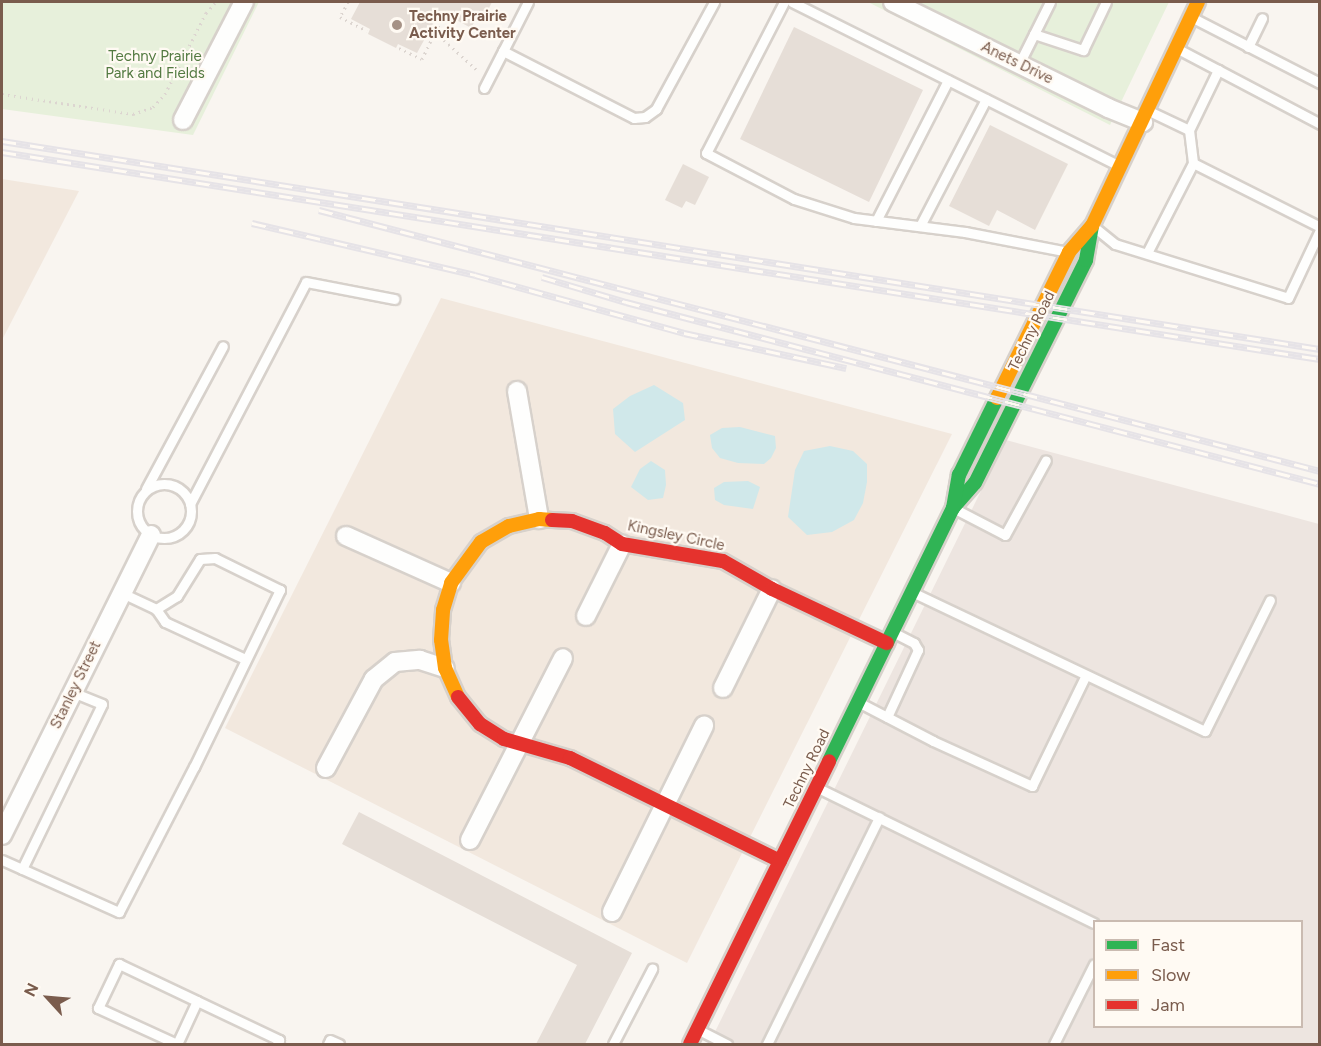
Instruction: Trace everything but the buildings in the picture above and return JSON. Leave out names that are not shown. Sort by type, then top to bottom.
[{"type":"main road","name":"Techny Road","points":[[953,508],[959,475],[1069,252],[1092,226],[1198,2]]},
{"type":"main road","name":"Techny Road","points":[[690,1044],[953,508],[975,483],[1086,260],[1092,226]]},
{"type":"main road","name":"Kingsley Circle","points":[[780,861],[570,758],[504,739],[480,724],[458,697],[445,668],[441,640],[443,610],[451,583],[481,542],[509,526],[539,519],[572,521],[605,533],[622,544],[723,561],[772,588],[889,638]]},
{"type":"street","points":[[183,120],[244,2]]},
{"type":"street","name":"Anets Drive","points":[[893,2],[1108,108],[1146,116]]},
{"type":"street","points":[[517,391],[539,519]]},
{"type":"street","name":"Stanley Street","points":[[2,835],[151,535]]},
{"type":"street","points":[[345,536],[451,583]]},
{"type":"street","points":[[586,616],[622,544]]},
{"type":"street","points":[[723,688],[772,588]]},
{"type":"street","points":[[470,840],[563,658]]},
{"type":"street","points":[[326,768],[374,679],[395,662],[420,660],[445,668]]},
{"type":"street","points":[[612,912],[704,726]]},
{"type":"lane","points":[[486,84],[528,2]]},
{"type":"lane","points":[[503,51],[634,118],[645,117],[656,109],[714,2]]},
{"type":"lane","points":[[784,2],[706,153],[794,199],[854,218],[920,226],[1069,252]]},
{"type":"lane","points":[[792,2],[1121,167]]},
{"type":"lane","points":[[1020,64],[1050,2]]},
{"type":"lane","points":[[1034,34],[1083,50],[1106,2]]},
{"type":"lane","points":[[1191,16],[1320,83]]},
{"type":"lane","points":[[1248,47],[1262,18]]},
{"type":"lane","points":[[1176,47],[1320,124]]},
{"type":"lane","points":[[1147,253],[1193,163],[1189,130],[1218,70]]},
{"type":"lane","points":[[876,221],[948,80]]},
{"type":"lane","points":[[920,226],[986,99]]},
{"type":"lane","points":[[1146,116],[1189,130]]},
{"type":"lane","points":[[1092,226],[1115,244],[1288,298],[1320,229],[1193,163]]},
{"type":"lane","points":[[223,346],[140,498],[137,514],[139,523],[151,535],[168,538],[184,530],[189,522],[190,504],[306,282],[394,299]]},
{"type":"lane","points":[[953,508],[1005,535],[1046,459]]},
{"type":"lane","points":[[145,491],[153,486],[171,485],[180,489],[190,504]]},
{"type":"lane","points":[[2,860],[119,912],[194,767],[280,590],[215,558],[200,559],[177,596],[156,609]]},
{"type":"lane","points":[[122,592],[156,609],[165,622],[244,660]]},
{"type":"lane","points":[[912,592],[1204,732],[1270,600]]},
{"type":"lane","points":[[887,717],[918,650],[914,643],[889,638]]},
{"type":"lane","points":[[858,702],[1032,786],[1086,675]]},
{"type":"lane","points":[[22,869],[102,704],[73,692]]},
{"type":"lane","points":[[816,787],[1093,922]]},
{"type":"lane","points":[[769,1044],[879,817]]},
{"type":"lane","points":[[197,1001],[177,1044],[98,1008],[119,964],[197,1001],[279,1040],[277,1044]]},
{"type":"lane","points":[[1054,1044],[1093,968]]},
{"type":"lane","points":[[613,1044],[652,969]]},
{"type":"lane","points":[[698,1029],[727,1044]]},
{"type":"lane","points":[[328,1044],[330,1040],[339,1044]]},
{"type":"path","points":[[2,94],[133,114],[153,107],[165,94],[206,13],[216,2]]},
{"type":"path","points":[[348,2],[340,17],[367,31]]},
{"type":"path","points":[[399,48],[422,59],[443,16]]},
{"type":"path","points":[[435,32],[486,84]]},
{"type":"shaded area","points":[[2,179],[79,191],[2,340]]},
{"type":"shaded area","points":[[441,298],[952,434],[687,963],[225,728]]},
{"type":"shaded area","points":[[1006,440],[1319,524],[1319,1044],[709,1044]]},
{"type":"green space","name":"Techny Prairie Park and Fields","points":[[2,2],[259,2],[193,135],[2,109]]},
{"type":"green space","points":[[868,2],[1169,2],[1110,125]]},
{"type":"water","points":[[654,385],[683,403],[685,420],[635,452],[615,434],[613,409],[630,396]]},
{"type":"water","points":[[740,427],[775,436],[776,448],[771,458],[764,464],[738,463],[720,458],[712,448],[710,435],[722,428]]},
{"type":"water","points":[[830,446],[853,451],[867,464],[867,482],[863,503],[854,520],[832,532],[807,535],[788,517],[795,470],[804,451]]},
{"type":"water","points":[[651,461],[665,470],[666,485],[663,498],[648,500],[631,487],[640,469]]},
{"type":"water","points":[[748,481],[760,487],[753,509],[724,505],[715,500],[714,488],[724,482]]},
{"type":"railway","points":[[2,141],[1320,349]]},
{"type":"railway","points":[[2,152],[1320,359]]},
{"type":"railway","points":[[319,210],[1320,471]]},
{"type":"railway","points":[[252,223],[475,275],[684,333],[846,368]]},
{"type":"railway","points":[[542,277],[626,302],[1320,484]]},
{"type":"traffic: fast","points":[[953,508],[975,483],[1086,260],[1092,227]]},
{"type":"traffic: fast","points":[[829,761],[953,508],[959,475],[997,398]]},
{"type":"traffic: slow","points":[[997,398],[1069,252],[1092,226],[1198,2]]},
{"type":"traffic: slow","points":[[458,697],[445,668],[441,640],[443,610],[451,583],[481,542],[509,526],[539,519],[552,520]]},
{"type":"traffic: jam","points":[[552,520],[572,521],[605,533],[622,544],[723,561],[772,589],[887,643]]},
{"type":"traffic: jam","points":[[458,697],[480,724],[504,739],[570,758],[780,861]]},
{"type":"traffic: jam","points":[[690,1044],[829,761]]},
{"type":"place","name":"Techny Prairie Activity Center","points":[[397,25]]}]
